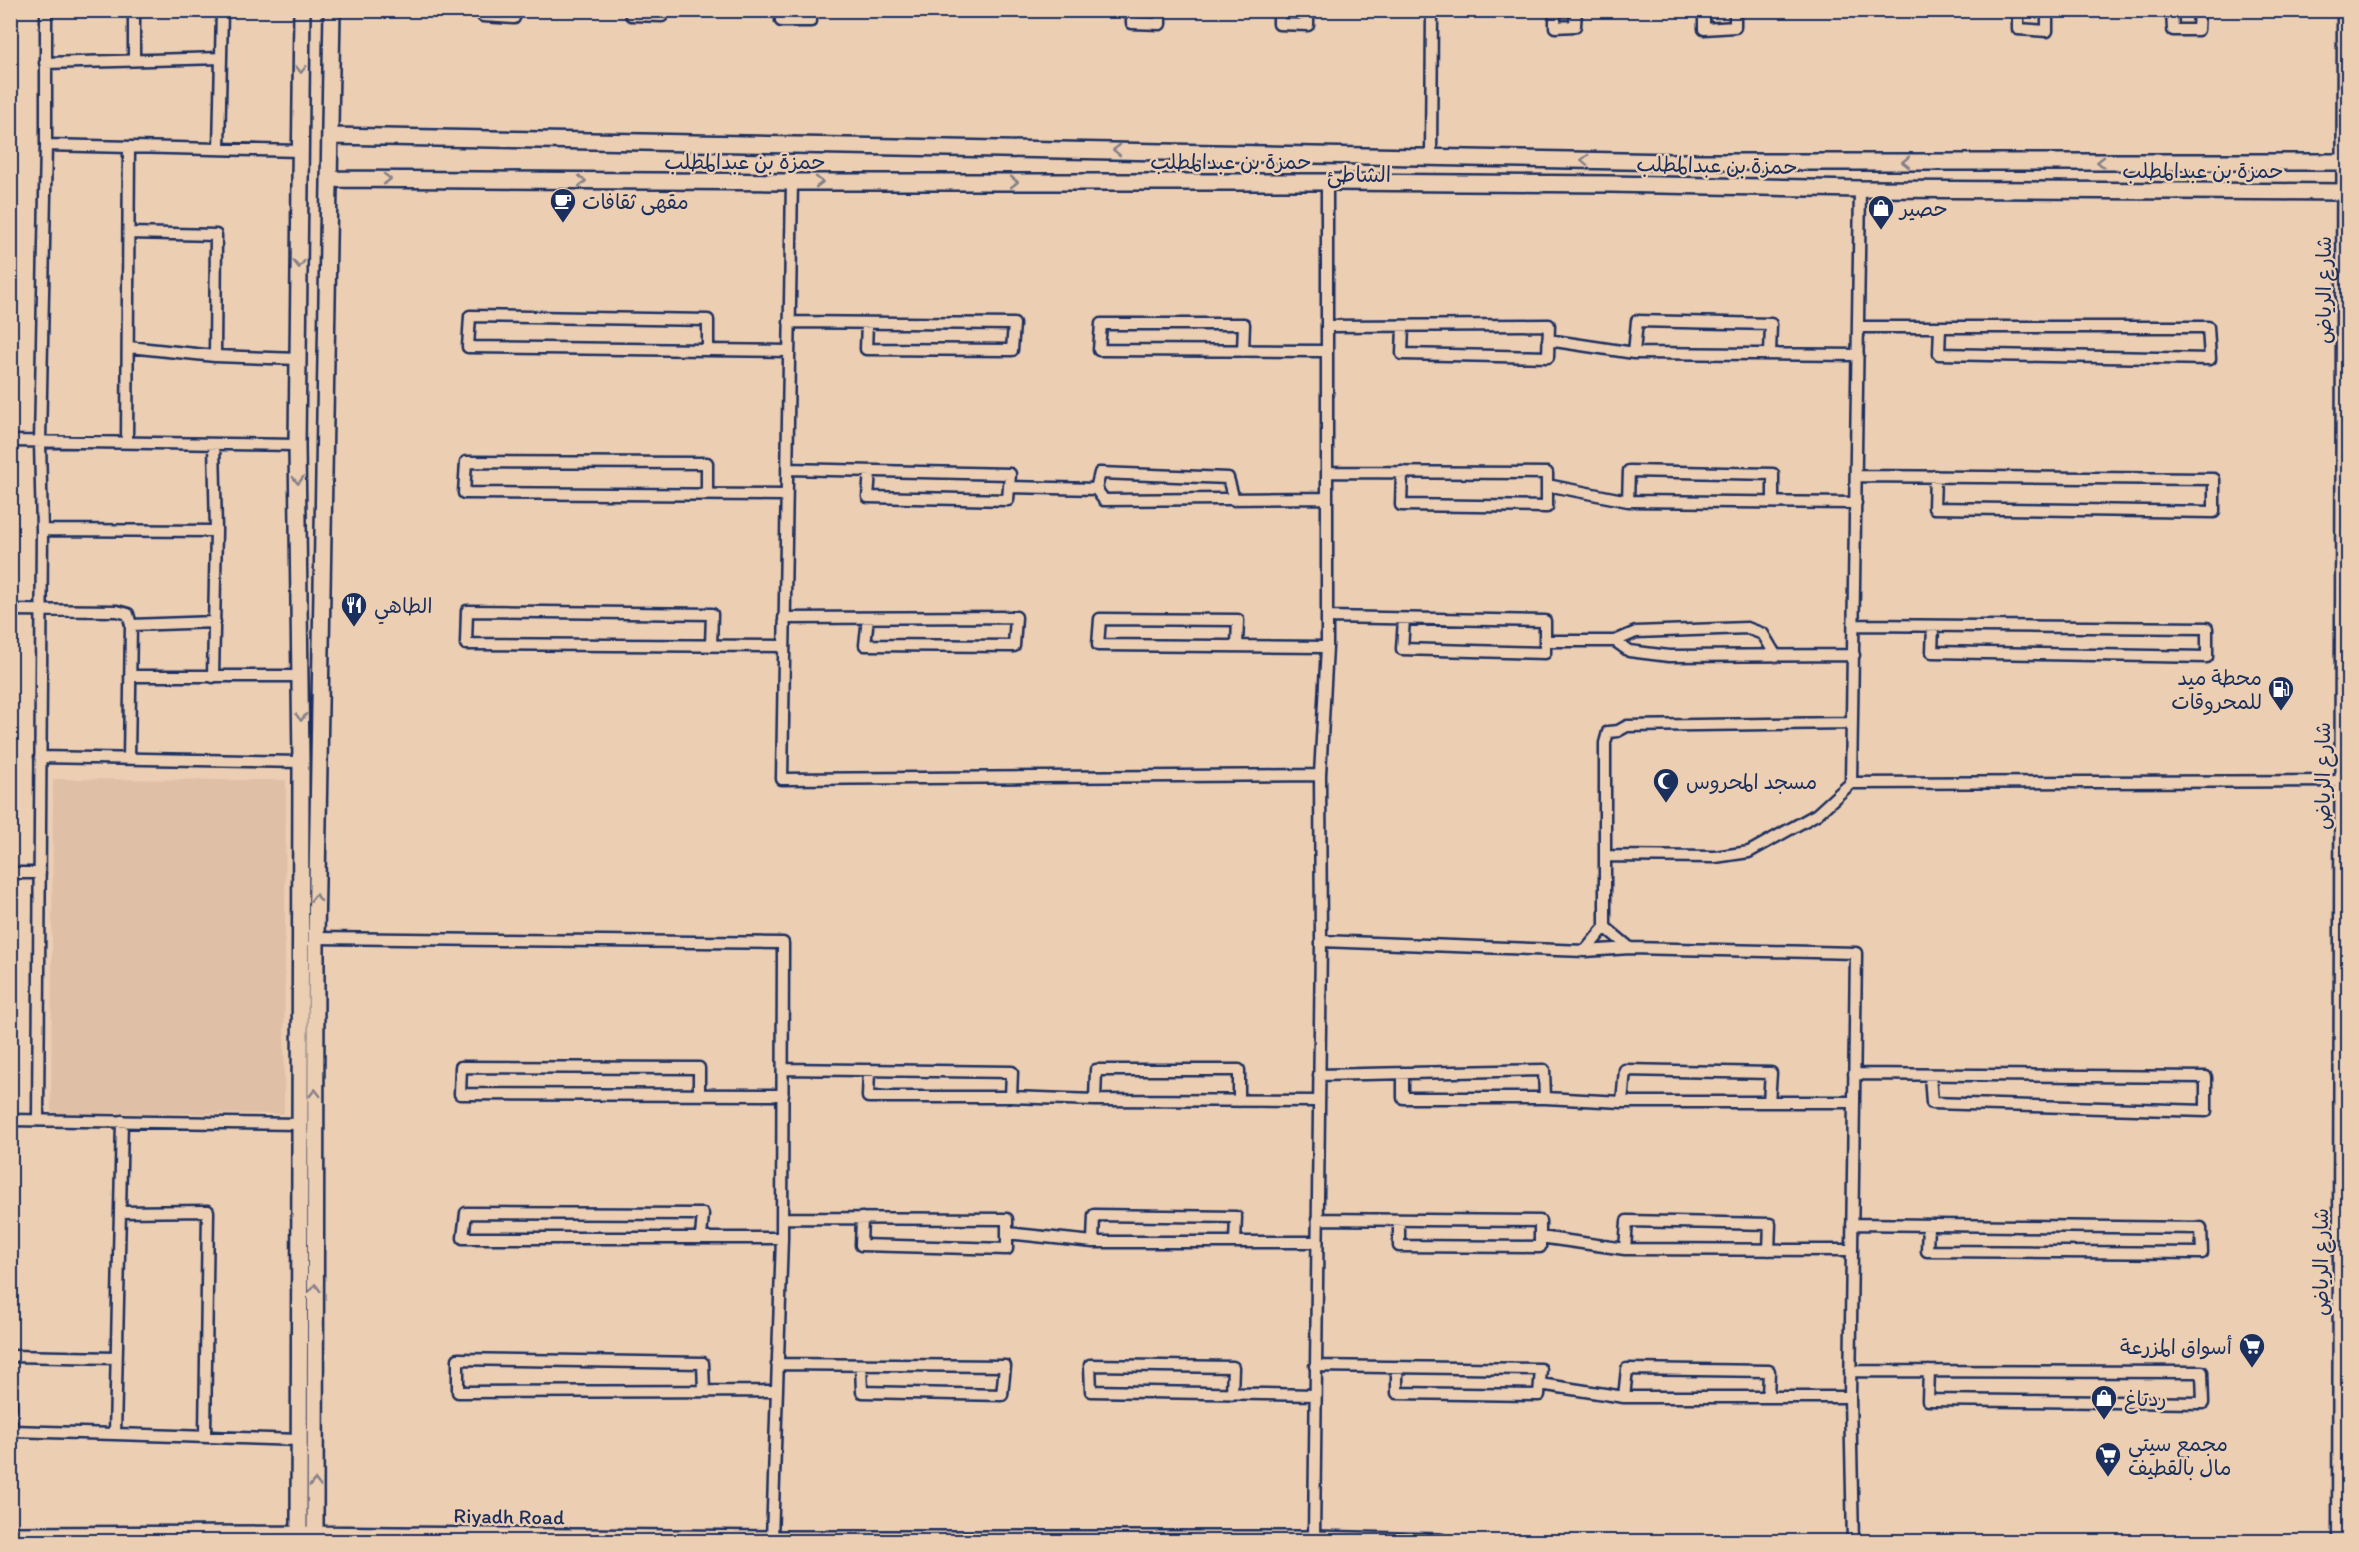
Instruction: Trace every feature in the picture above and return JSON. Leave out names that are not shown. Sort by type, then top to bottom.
[{"type":"main road","name":"شارع الرياض","points":[[2341,1542],[2346,10]]},
{"type":"street","points":[[38,1120],[42,531],[40,442],[46,145],[46,10]]},
{"type":"street","points":[[134,10],[134,60]]},
{"type":"street","points":[[219,149],[222,10]]},
{"type":"street","points":[[302,10],[297,445],[301,676],[299,1440],[307,1538]]},
{"type":"street","points":[[307,1538],[332,10]]},
{"type":"street","points":[[483,10],[483,16],[514,18],[514,10]]},
{"type":"street","points":[[631,10],[631,15],[662,16],[662,10]]},
{"type":"street","points":[[781,10],[781,21],[811,21],[811,10]]},
{"type":"street","points":[[1132,10],[1132,23],[1150,24],[1160,24],[1160,10]]},
{"type":"street","points":[[1279,10],[1279,24],[1308,25],[1308,10]]},
{"type":"street","points":[[1431,156],[1432,10]]},
{"type":"street","points":[[1555,10],[1555,27],[1575,26],[1576,10]]},
{"type":"street","points":[[1704,10],[1704,29],[1735,27],[1735,10]]},
{"type":"street","points":[[2018,10],[2018,29],[2047,31],[2048,10]]},
{"type":"street","points":[[2172,10],[2173,30],[2199,30],[2199,10]]},
{"type":"street","points":[[45,63],[221,58]]},
{"type":"street","name":"حمزة بن عبدالمطلب","points":[[330,136],[1676,162],[2347,162]]},
{"type":"street","points":[[46,145],[300,151]]},
{"type":"street","points":[[128,442],[129,147]]},
{"type":"street","points":[[1609,184],[1617,161]]},
{"type":"street","points":[[1667,186],[1676,162]]},
{"type":"street","name":"حمزة بن عبدالمطلب","points":[[329,179],[1328,182],[2347,192]]},
{"type":"street","points":[[792,182],[782,779],[1320,776]]},
{"type":"street","points":[[1314,1539],[1321,941],[1320,776],[1327,647],[1328,182]]},
{"type":"street","points":[[1851,783],[1860,189]]},
{"type":"street","points":[[129,233],[216,234],[215,356]]},
{"type":"street","points":[[708,350],[708,321],[470,316],[468,347],[708,350],[789,351]]},
{"type":"street","points":[[1634,353],[1637,321],[1771,324],[1770,354]]},
{"type":"street","points":[[789,322],[1014,324],[1012,350],[866,349],[867,323]]},
{"type":"street","points":[[1243,351],[1244,324],[1101,324],[1099,350],[1243,351],[1327,351]]},
{"type":"street","points":[[1327,326],[1549,325],[1548,357],[1402,354],[1403,326]]},
{"type":"street","points":[[1858,327],[1940,327],[2208,327],[2210,359],[1939,354],[1940,327]]},
{"type":"street","points":[[1548,340],[1634,353],[1858,355]]},
{"type":"street","points":[[129,347],[215,356],[299,358]]},
{"type":"street","points":[[10,441],[297,445]]},
{"type":"street","points":[[213,677],[216,531],[214,444]]},
{"type":"street","points":[[706,494],[707,463],[466,462],[464,493],[786,495]]},
{"type":"street","points":[[787,469],[1010,474],[1008,500],[868,497],[870,471]]},
{"type":"street","points":[[1628,501],[1629,471],[1773,474],[1773,502]]},
{"type":"street","points":[[1327,472],[1402,472],[1547,473],[1546,507],[1401,505],[1402,472]]},
{"type":"street","points":[[1096,489],[1100,473],[1228,478],[1234,500]]},
{"type":"street","points":[[1856,476],[1935,476],[2214,479],[2214,512],[1934,508],[1935,476]]},
{"type":"street","points":[[1546,485],[1628,501],[1856,503]]},
{"type":"street","points":[[1009,487],[1096,489]]},
{"type":"street","points":[[1096,489],[1104,500],[1327,498]]},
{"type":"street","points":[[42,531],[216,531]]},
{"type":"street","points":[[10,610],[123,611],[128,614],[131,625],[129,759]]},
{"type":"street","points":[[711,646],[712,614],[467,611],[466,644],[711,646],[784,646]]},
{"type":"street","points":[[784,618],[1016,617],[1014,646],[866,645],[868,618]]},
{"type":"street","points":[[1327,617],[1545,621],[1545,653],[1402,649],[1404,619]]},
{"type":"street","points":[[1237,646],[1238,620],[1100,619],[1098,645],[1327,647]]},
{"type":"street","points":[[131,625],[215,622]]},
{"type":"street","points":[[1854,625],[2207,628],[2207,657],[1932,652],[1933,626]]},
{"type":"street","points":[[1545,640],[1615,641],[1636,632],[1747,628],[1763,634],[1776,656]]},
{"type":"street","points":[[1615,641],[1629,651],[1669,656],[1854,655]]},
{"type":"street","points":[[130,676],[301,676]]},
{"type":"street","points":[[1585,951],[1605,927],[1605,742],[1608,732],[1618,731],[1627,726],[1852,723]]},
{"type":"street","points":[[40,757],[301,762]]},
{"type":"street","points":[[1605,856],[1715,857],[1749,852],[1817,814],[1851,783],[2345,781]]},
{"type":"street","points":[[10,873],[40,873]]},
{"type":"street","points":[[1605,927],[1630,948]]},
{"type":"street","points":[[316,938],[783,943],[782,1238],[772,1539]]},
{"type":"street","points":[[1321,941],[1585,951],[1630,948],[1856,953],[1850,1396],[1853,1542]]},
{"type":"street","points":[[699,1095],[699,1068],[461,1067],[460,1094],[699,1095],[783,1095]]},
{"type":"street","points":[[783,1069],[1012,1072],[1011,1097]]},
{"type":"street","points":[[869,1070],[868,1097],[1319,1101]]},
{"type":"street","points":[[1095,1100],[1096,1070],[1239,1070],[1239,1101]]},
{"type":"street","points":[[1319,1075],[1544,1070],[1545,1098]]},
{"type":"street","points":[[1622,1102],[1625,1070],[1772,1073],[1769,1102]]},
{"type":"street","points":[[1403,1073],[1403,1098],[1545,1098],[1622,1102],[1854,1102]]},
{"type":"street","points":[[1854,1074],[2206,1077],[2206,1111],[1932,1104],[1930,1075]]},
{"type":"street","points":[[10,1120],[299,1124]]},
{"type":"street","points":[[115,1434],[122,1121]]},
{"type":"street","points":[[120,1212],[208,1211],[205,1436]]},
{"type":"street","points":[[701,1237],[703,1214],[466,1213],[463,1238],[782,1238]]},
{"type":"street","points":[[1093,1242],[1094,1215],[1236,1217],[1235,1242]]},
{"type":"street","points":[[782,1218],[862,1218],[1007,1219],[1007,1249],[861,1245],[862,1218]]},
{"type":"street","points":[[1317,1219],[1540,1221],[1540,1247],[1399,1246],[1399,1220]]},
{"type":"street","points":[[1625,1249],[1627,1221],[1770,1224],[1769,1250]]},
{"type":"street","points":[[1852,1224],[2201,1228],[2202,1254],[1927,1251],[1928,1225]]},
{"type":"street","points":[[1007,1233],[1093,1242],[1317,1242]]},
{"type":"street","points":[[1540,1237],[1625,1249],[1852,1250]]},
{"type":"street","points":[[10,1356],[116,1358]]},
{"type":"street","points":[[704,1391],[703,1363],[458,1359],[458,1392],[777,1391]]},
{"type":"street","points":[[777,1364],[1005,1366],[1002,1395],[861,1392],[861,1365]]},
{"type":"street","points":[[1232,1394],[1233,1367],[1090,1365],[1091,1391],[1232,1394],[1315,1395]]},
{"type":"street","points":[[1315,1366],[1397,1367],[1541,1369],[1539,1395],[1397,1393],[1397,1367]]},
{"type":"street","points":[[1624,1397],[1627,1369],[1768,1371],[1768,1396]]},
{"type":"street","points":[[1851,1371],[1929,1371],[2202,1372],[2203,1403],[1928,1400],[1929,1371]]},
{"type":"street","points":[[10,1383],[12,1431],[299,1440]]},
{"type":"street","points":[[1540,1384],[1624,1397],[1850,1396]]},
{"type":"street","name":"Riyadh Road","points":[[10,1535],[307,1538],[1314,1539],[1440,1542]]},
{"type":"shaded area","points":[[53,779],[286,780],[284,1114],[51,1113]]},
{"type":"place","name":"مقهى ثقافات","points":[[563,224]]},
{"type":"place","name":"حصير","points":[[1881,231]]},
{"type":"place","name":"الطاهي","points":[[354,628]]},
{"type":"place","name":"محطة ميد للمحروقات","points":[[2281,712]]},
{"type":"place","name":"مسجد المحروس","points":[[1666,804]]},
{"type":"place","name":"أسواق المزرعة","points":[[2252,1369]]},
{"type":"place","name":"ردتاغ","points":[[2104,1421]]},
{"type":"place","name":"مجمع سيتي مال بالقطيف","points":[[2108,1478]]},
{"type":"district","name":"الشاطئ","points":[[1359,174]]}]
